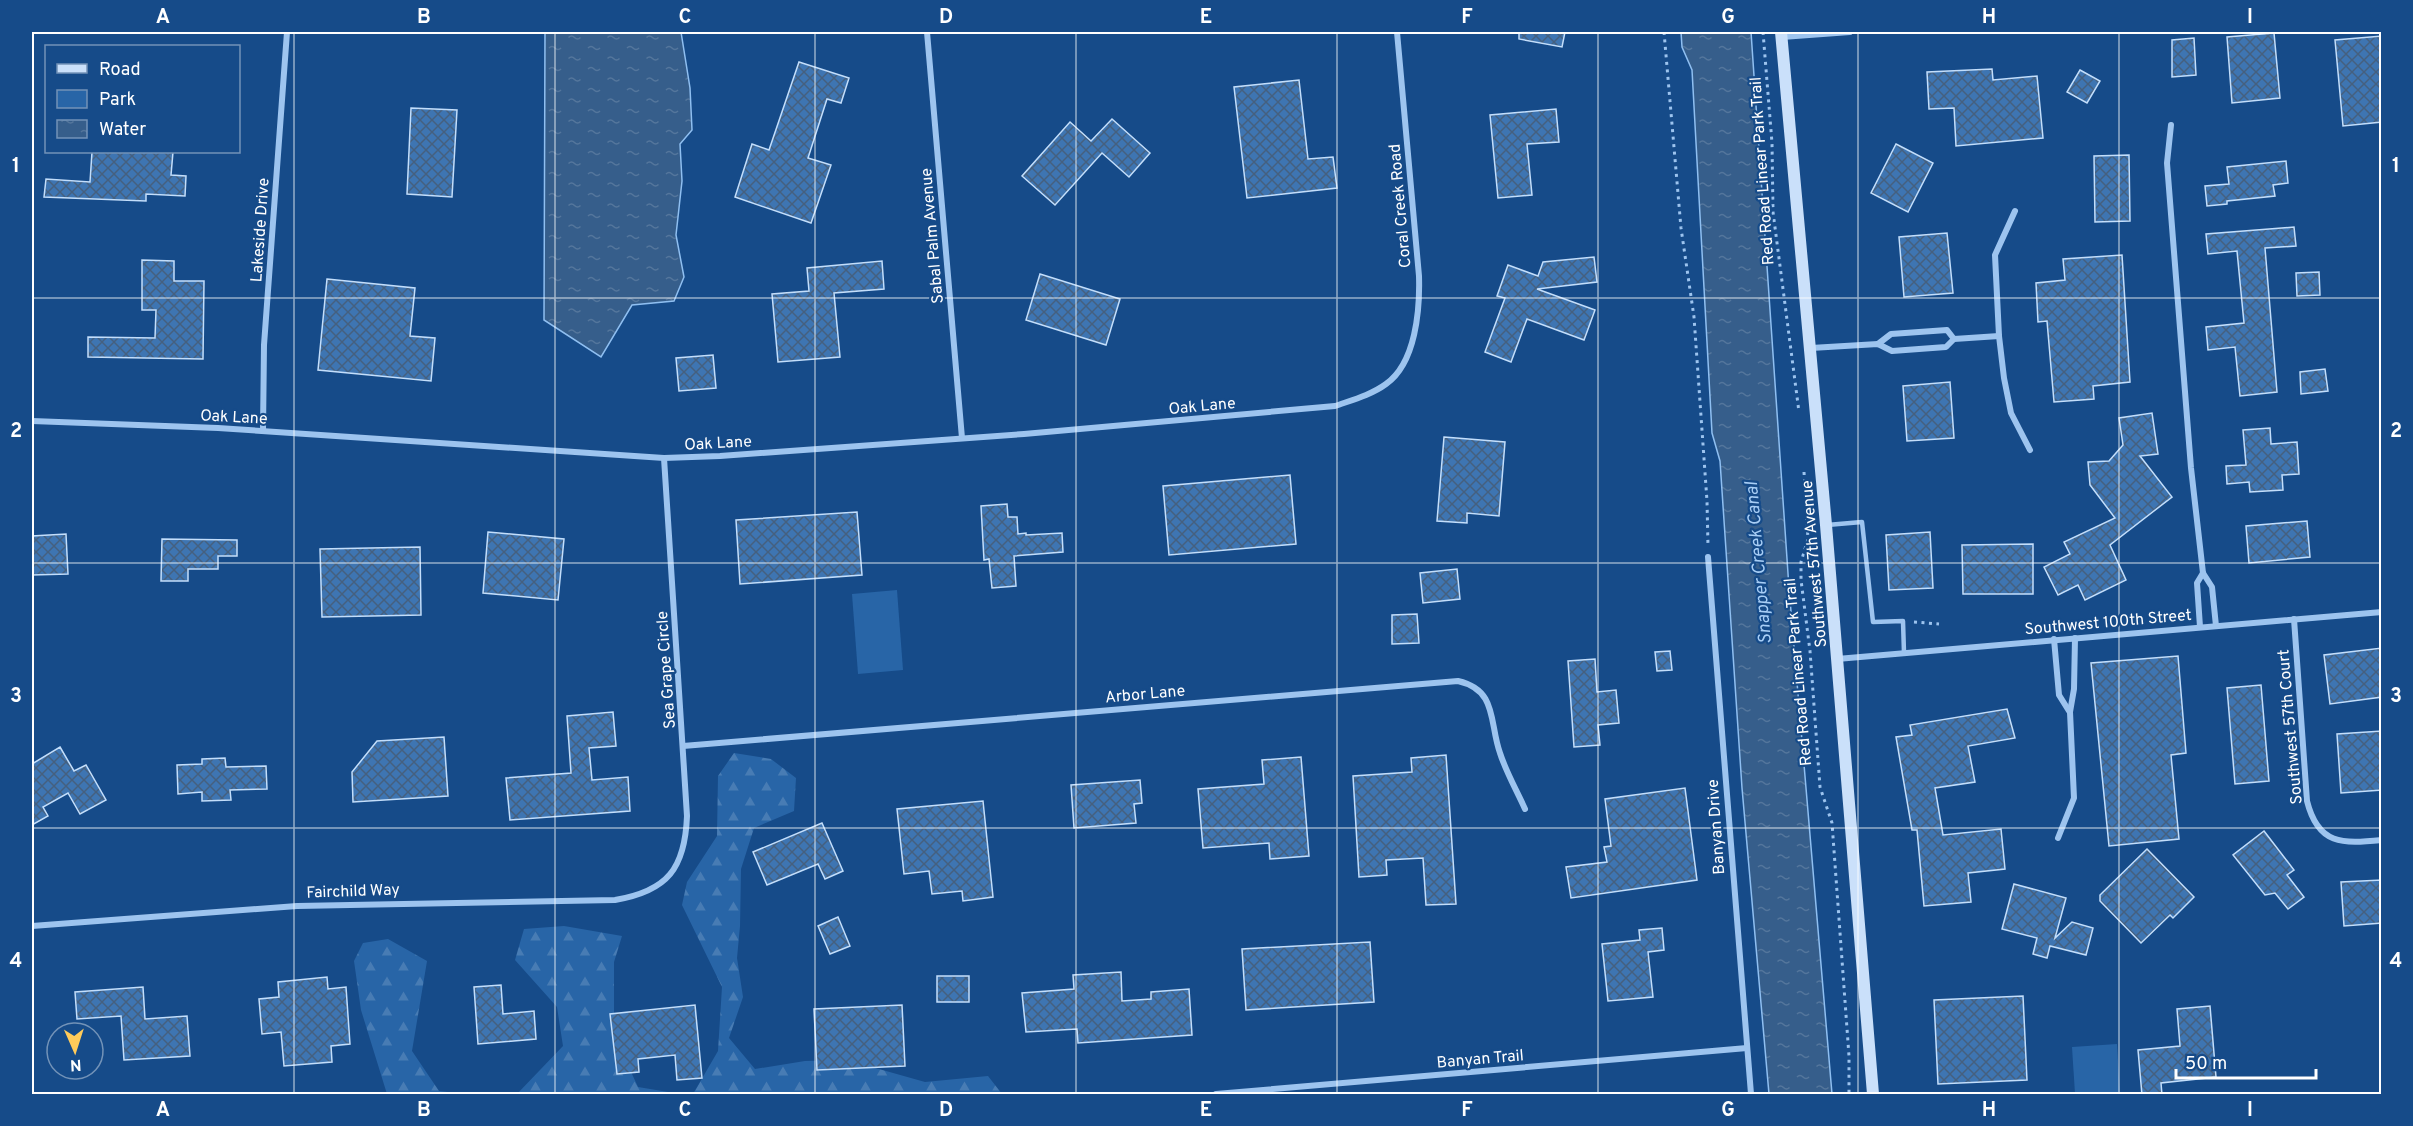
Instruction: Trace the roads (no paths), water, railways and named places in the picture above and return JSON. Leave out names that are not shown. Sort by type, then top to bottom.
[{"type":"main road","name":"Southwest 57th Avenue","points":[[1781,34],[1811,348],[1873,1095]]},
{"type":"street","name":"Lakeside Drive","points":[[263,431],[264,345],[287,32]]},
{"type":"street","name":"Sabal Palm Avenue","points":[[927,32],[962,438]]},
{"type":"street","name":"Coral Creek Road","points":[[1396,375],[1414,336],[1419,299],[1397,32]]},
{"type":"street","points":[[1781,34],[1850,32]]},
{"type":"street","points":[[2171,125],[2167,163],[2190,456],[2203,573],[2212,587],[2216,626]]},
{"type":"street","points":[[2015,211],[1995,255],[1999,336],[2011,413],[2030,450]]},
{"type":"street","points":[[1878,344],[1891,334],[1947,330],[1954,339]]},
{"type":"street","points":[[1811,348],[1878,344],[1892,351],[1946,347],[1954,339],[1999,336]]},
{"type":"street","name":"Oak Lane","points":[[32,421],[263,431],[664,458],[962,438],[1313,409],[1335,405],[1372,392],[1388,384],[1396,375]]},
{"type":"street","name":"Sea Grape Circle","points":[[664,458],[687,799],[687,830],[682,856],[670,877]]},
{"type":"street","name":"Banyan Drive","points":[[1708,557],[1751,1095]]},
{"type":"street","points":[[2200,627],[2198,583],[2203,573]]},
{"type":"street","name":"Southwest 100th Street","points":[[1837,658],[2382,612]]},
{"type":"street","name":"Southwest 57th Court","points":[[2294,620],[2307,801],[2310,812],[2320,830],[2336,840],[2347,843],[2382,840]]},
{"type":"street","points":[[2058,838],[2074,798],[2070,712],[2074,689],[2075,638]]},
{"type":"street","points":[[2054,639],[2059,695],[2070,712]]},
{"type":"street","name":"Arbor Lane","points":[[683,746],[1458,681],[1475,688],[1487,701],[1494,717],[1500,754],[1525,809]]},
{"type":"street","name":"Fairchild Way","points":[[32,926],[297,906],[615,900],[652,889],[670,877]]},
{"type":"street","name":"Banyan Trail","points":[[1216,1095],[1747,1048]]},
{"type":"lane","points":[[1826,525],[1862,522],[1873,622],[1903,621],[1904,652]]},
{"type":"water","points":[[545,32],[681,32],[690,88],[692,130],[680,144],[682,181],[676,235],[684,277],[674,301],[632,305],[601,357],[544,320]]},
{"type":"water","name":"Snapper Creek Canal","points":[[1681,32],[1751,32],[1789,588],[1832,1094],[1769,1094],[1742,788],[1720,461],[1712,433],[1692,70],[1682,47]]}]
